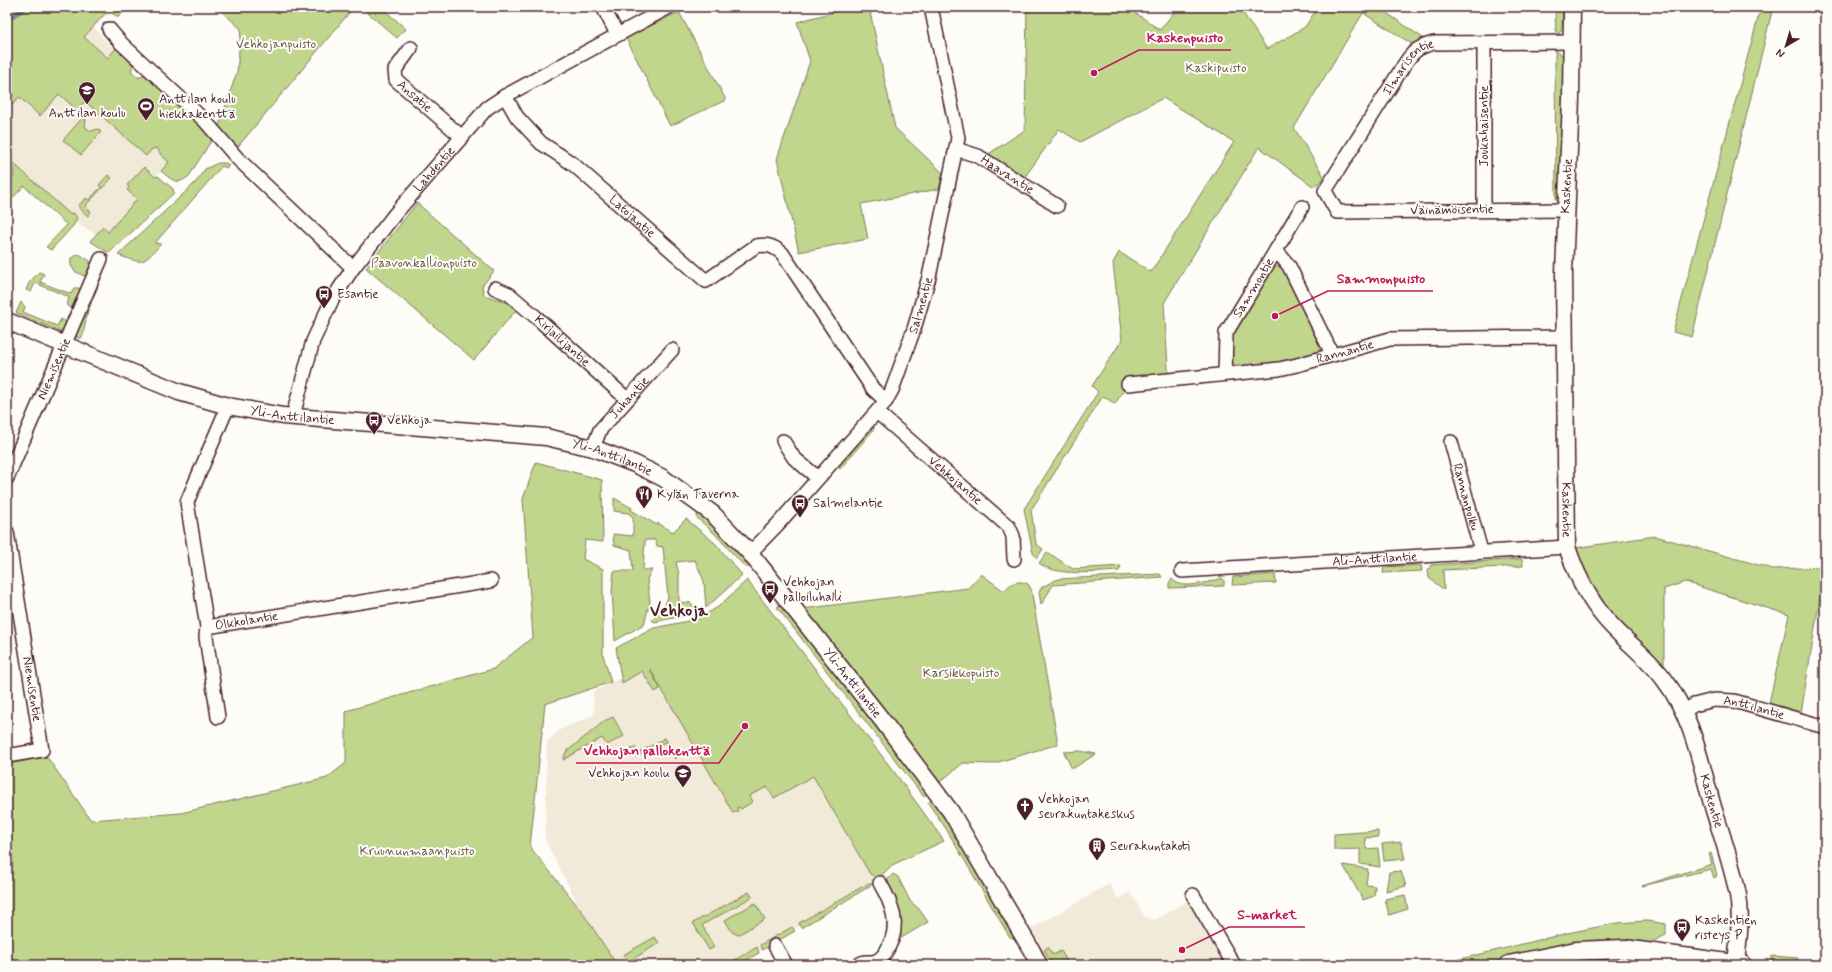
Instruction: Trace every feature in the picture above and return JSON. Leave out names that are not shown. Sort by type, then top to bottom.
[{"type":"main road","points":[[1508,965],[1576,951],[1624,949],[1739,964]]},
{"type":"street","points":[[603,7],[617,34]]},
{"type":"street","name":"Lahdentie","points":[[296,417],[295,408],[313,341],[332,300],[353,268],[386,225],[487,108],[505,96],[669,7]]},
{"type":"street","name":"Salmentie","points":[[750,553],[886,401],[892,390],[914,329],[929,277],[956,149],[957,128],[931,7]]},
{"type":"street","name":"Kaskentie","points":[[1572,7],[1571,99],[1566,210],[1563,337],[1567,547],[1575,571],[1589,598],[1613,627],[1648,660],[1663,678],[1684,711],[1692,730],[1738,895],[1739,964]]},
{"type":"street","points":[[109,29],[121,43],[205,121],[244,164],[353,268]]},
{"type":"street","name":"Ilmarisentie","points":[[1337,212],[1325,191],[1411,53],[1422,46],[1434,43],[1572,42]]},
{"type":"street","name":"Joukahaisentie","points":[[1484,43],[1484,210]]},
{"type":"street","name":"Ansatie","points":[[411,48],[395,70],[396,80],[462,137]]},
{"type":"street","name":"Latojantie","points":[[505,96],[514,112],[530,132],[542,143],[573,164],[706,281],[756,246],[766,244],[774,246],[782,253],[873,389],[886,401]]},
{"type":"street","name":"Haavantie","points":[[956,149],[978,156],[1057,206]]},
{"type":"street","name":"Sammontie","points":[[1225,374],[1226,333],[1302,207]]},
{"type":"street","name":"Väinämöisentie","points":[[1337,212],[1566,210]]},
{"type":"street","points":[[1276,250],[1289,266],[1332,354]]},
{"type":"street","name":"Niemisentie","points":[[7,478],[101,259]]},
{"type":"street","name":"Kirjailijantie","points":[[494,288],[509,294],[627,399]]},
{"type":"street","name":"Yli-Anttilantie","points":[[7,321],[179,392],[228,406],[296,417],[546,437],[593,448],[635,464],[678,488],[712,514],[750,553],[882,720],[951,812],[1032,950],[1038,965]]},
{"type":"street","name":"Rannantie","points":[[1128,384],[1214,376],[1297,365],[1390,339],[1563,337]]},
{"type":"street","name":"Juhantie","points":[[593,448],[600,430],[672,350]]},
{"type":"street","name":"Olkkolantie","points":[[228,406],[187,502],[207,628],[491,581]]},
{"type":"street","name":"Vehkojantie","points":[[877,412],[1010,527],[1013,536],[1014,559]]},
{"type":"street","points":[[783,441],[794,458],[818,478]]},
{"type":"street","name":"Rannanpolku","points":[[1451,442],[1481,551]]},
{"type":"street","name":"Niemisentie","points":[[7,532],[42,750],[7,756]]},
{"type":"street","name":"Ali-Anttilantie","points":[[1182,571],[1481,551],[1567,547]]},
{"type":"street","points":[[207,628],[206,637],[218,717]]},
{"type":"street","name":"Anttilantie","points":[[1684,711],[1694,705],[1714,700],[1734,701],[1825,727]]},
{"type":"street","points":[[858,965],[864,961],[876,961],[884,956],[893,939],[895,919],[891,902],[880,884]]},
{"type":"street","points":[[1193,895],[1234,965]]},
{"type":"street","points":[[774,946],[786,965]]},
{"type":"shaded area","name":"Anttilan koulu","points":[[73,7],[93,26],[140,79],[169,162],[103,240],[96,234],[75,223],[7,164],[7,38]]},
{"type":"shaded area","name":"Vehkojan koulu","points":[[650,669],[813,776],[875,882],[733,965],[617,965],[581,910],[545,840],[547,741],[561,729],[594,715],[593,692],[611,682]]},
{"type":"shaded area","points":[[1109,884],[1118,899],[1130,892],[1145,917],[1155,920],[1190,900],[1228,965],[1047,965],[1031,929]]},
{"type":"green space","points":[[7,7],[127,7],[119,17],[111,13],[105,14],[84,37],[108,58],[115,49],[117,49],[133,65],[131,71],[139,78],[140,76],[145,75],[154,84],[158,81],[213,138],[189,176],[181,181],[174,181],[168,177],[161,171],[169,162],[161,155],[157,148],[152,149],[146,156],[85,101],[77,110],[59,94],[40,116],[19,97],[7,111]]},
{"type":"green space","name":"Vehkojanpuisto","points":[[217,7],[354,7],[236,149],[218,128],[237,72],[241,29]]},
{"type":"green space","points":[[361,7],[381,7],[406,29],[397,38]]},
{"type":"green space","points":[[852,7],[869,7],[895,128],[943,173],[939,189],[861,204],[868,239],[799,252],[777,159],[810,61],[797,22]]},
{"type":"green space","name":"Kaskipuisto","points":[[1027,7],[1127,7],[1160,30],[1178,7],[1239,7],[1267,49],[1305,27],[1318,7],[1378,7],[1423,38],[1412,44],[1363,13],[1294,128],[1325,178],[1314,187],[1259,147],[1164,303],[1169,384],[1160,386],[1160,388],[1124,390],[1115,404],[1103,396],[1031,510],[1036,544],[1043,549],[1037,558],[1033,553],[1024,509],[1098,392],[1092,386],[1122,340],[1113,263],[1119,252],[1151,272],[1234,142],[1163,98],[1080,142],[1059,129],[1024,178],[987,155],[1025,130]]},
{"type":"green space","points":[[1555,7],[1563,7],[1562,29],[1559,34],[1556,35]]},
{"type":"green space","points":[[1761,7],[1773,7],[1692,337],[1673,332]]},
{"type":"green space","points":[[679,12],[726,100],[670,126],[626,38]]},
{"type":"green space","points":[[1555,50],[1564,58],[1559,193],[1556,200]]},
{"type":"green space","points":[[84,116],[86,118],[85,127],[91,131],[98,129],[101,132],[81,155],[63,140]]},
{"type":"green space","points":[[7,153],[12,157],[12,162],[71,215],[73,212],[77,218],[73,226],[51,250],[46,247],[67,225],[24,186],[7,204],[7,180],[13,178],[14,170],[7,167]]},
{"type":"green space","points":[[218,163],[226,163],[229,165],[226,168],[222,166],[155,243],[161,244],[150,256],[142,261],[138,261],[118,255],[196,182],[205,169]]},
{"type":"green space","points":[[144,167],[155,177],[158,176],[173,189],[174,193],[109,253],[90,241],[103,227],[108,232],[137,199],[127,190],[129,187],[127,185]]},
{"type":"green space","points":[[108,175],[112,178],[85,206],[91,212],[88,216],[79,208],[79,205],[86,198],[89,200],[101,187],[99,185]]},
{"type":"green space","name":"Paavonkallionpuisto","points":[[417,203],[494,271],[482,286],[484,295],[509,303],[517,309],[474,360],[366,268]]},
{"type":"green space","points":[[79,254],[90,261],[90,266],[85,276],[76,272],[71,265],[71,258]]},
{"type":"green space","points":[[1277,266],[1285,269],[1322,347],[1315,353],[1294,360],[1269,364],[1236,366],[1231,361],[1232,332],[1272,268]]},
{"type":"green space","points":[[102,271],[103,273],[87,314],[83,335],[81,338],[77,338],[75,334]]},
{"type":"green space","points":[[39,272],[44,274],[40,282],[71,294],[74,288],[79,288],[81,290],[74,306],[71,308],[67,306],[69,297],[35,283],[31,292],[26,290],[29,283]]},
{"type":"green space","points":[[21,302],[25,307],[23,312],[57,326],[61,319],[66,322],[65,326],[61,332],[16,313]]},
{"type":"green space","points":[[874,427],[874,429],[840,469],[837,466],[871,428]]},
{"type":"green space","name":"Kruununmaanpuisto","points":[[536,462],[602,480],[603,542],[585,540],[583,559],[603,569],[603,655],[611,682],[545,704],[530,847],[581,910],[617,965],[7,965],[7,764],[47,757],[91,820],[181,813],[327,778],[346,763],[346,711],[493,669],[533,637],[523,499]]},
{"type":"green space","points":[[614,498],[657,525],[658,523],[673,532],[686,519],[715,543],[742,575],[706,608],[704,581],[695,560],[676,562],[679,574],[679,602],[691,603],[697,613],[654,622],[652,620],[663,609],[668,597],[663,547],[657,546],[655,540],[645,540],[643,570],[652,570],[647,579],[650,602],[644,624],[615,641],[612,591],[614,571],[633,571],[631,550],[614,545],[613,534],[633,536],[633,517],[628,513],[614,511]]},
{"type":"green space","points":[[699,512],[718,529],[751,567],[745,567],[714,533],[696,517]]},
{"type":"green space","points":[[1655,536],[1773,569],[1825,567],[1801,713],[1769,703],[1789,615],[1685,582],[1664,589],[1664,667],[1597,600],[1575,548]]},
{"type":"green space","points":[[1047,552],[1073,569],[1121,566],[1119,571],[1089,573],[1055,570],[1039,563]]},
{"type":"green space","points":[[1522,559],[1523,566],[1443,570],[1444,590],[1429,578],[1428,571],[1431,565]]},
{"type":"green space","points":[[1421,565],[1422,571],[1383,573],[1384,567]]},
{"type":"green space","name":"Karsikkopuisto","points":[[981,574],[1004,591],[1009,586],[1017,582],[1028,584],[1031,589],[1058,744],[992,764],[963,763],[940,782],[802,609],[968,588]]},
{"type":"green space","points":[[1160,574],[1162,577],[1053,585],[1041,605],[1039,592],[1042,587],[1058,579]]},
{"type":"green space","points":[[1275,574],[1276,583],[1232,585],[1233,577]]},
{"type":"green space","points":[[1222,578],[1224,580],[1224,586],[1169,588],[1169,583],[1172,579],[1176,583],[1188,585]]},
{"type":"green space","points":[[747,580],[898,777],[944,841],[892,865],[878,879],[870,874],[813,776],[774,798],[767,787],[749,796],[752,802],[741,809],[739,807],[737,808],[738,811],[733,813],[650,669],[660,689],[655,692],[642,671],[622,683],[616,648],[654,628],[698,619],[718,607]]},
{"type":"green space","points":[[781,605],[928,793],[924,797],[777,607]]},
{"type":"green space","points":[[613,717],[624,736],[607,745],[602,738],[563,760],[566,752],[606,720]]},
{"type":"green space","points":[[665,738],[677,757],[675,759],[665,742],[636,757],[631,749],[635,747],[638,753]]},
{"type":"green space","points":[[1080,751],[1096,754],[1072,769],[1064,752]]},
{"type":"green space","points":[[932,799],[964,848],[1015,937],[1012,938],[1009,936],[945,827],[928,803]]},
{"type":"green space","points":[[1378,831],[1378,837],[1365,838],[1366,849],[1378,848],[1380,867],[1360,864],[1360,849],[1334,850],[1334,834]]},
{"type":"green space","points":[[1401,842],[1405,859],[1384,861],[1382,844]]},
{"type":"green space","points":[[1711,853],[1717,876],[1714,878],[1711,869],[1642,886],[1712,864],[1709,854]]},
{"type":"green space","points":[[1343,865],[1368,869],[1366,885],[1375,886],[1374,896],[1363,900]]},
{"type":"green space","points":[[1401,871],[1406,886],[1386,891],[1389,872]]},
{"type":"green space","points":[[893,874],[898,877],[910,901],[919,909],[928,922],[898,940],[883,884]]},
{"type":"green space","points":[[867,884],[873,884],[801,928],[799,923]]},
{"type":"green space","points":[[749,892],[752,897],[702,925],[714,947],[709,950],[693,923]]},
{"type":"green space","points":[[1405,895],[1408,909],[1389,915],[1385,899]]},
{"type":"green space","points":[[755,903],[765,919],[738,935],[732,932],[725,920]]},
{"type":"green space","points":[[1647,921],[1666,924],[1666,935],[1643,946],[1519,955],[1479,965],[1436,965],[1568,933],[1617,923]]},
{"type":"green space","points":[[792,927],[795,931],[762,950],[760,945]]},
{"type":"green space","points":[[655,937],[659,943],[630,961],[623,955]]},
{"type":"green space","points":[[757,947],[759,953],[738,965],[731,965],[733,961]]},
{"type":"green space","points":[[1048,947],[1053,955],[1061,951],[1067,961],[1060,965],[1052,965],[1044,950]]},
{"type":"green space","points":[[1772,956],[1798,958],[1796,965],[1771,962]]},
{"type":"waterway","points":[[7,20],[27,7]]},
{"type":"place","name":"Kaskenpuisto","points":[[1094,73]]},
{"type":"place","name":"Anttilan koulu","points":[[87,105]]},
{"type":"place","name":"Anttilan koulu hiekkakenttä","points":[[146,121]]},
{"type":"place","name":"Esantie","points":[[324,309]]},
{"type":"place","name":"Sammonpuisto","points":[[1275,316]]},
{"type":"place","name":"Vehkoja","points":[[374,435]]},
{"type":"place","name":"Kylän Taverna","points":[[644,509]]},
{"type":"place","name":"Salmelantie","points":[[800,518]]},
{"type":"place","name":"Vehkojan palloiluhalli","points":[[770,604]]},
{"type":"place","name":"Vehkojan pallokenttä","points":[[745,726]]},
{"type":"place","name":"Vehkojan koulu","points":[[683,788]]},
{"type":"place","name":"Vehkojan seurakuntakeskus","points":[[1025,821]]},
{"type":"place","name":"Seurakuntakoti","points":[[1097,861]]},
{"type":"place","name":"Kaskentien risteys P","points":[[1682,942]]},
{"type":"place","name":"S-market","points":[[1182,950]]},
{"type":"district","name":"Vehkoja","points":[[679,611]]}]
